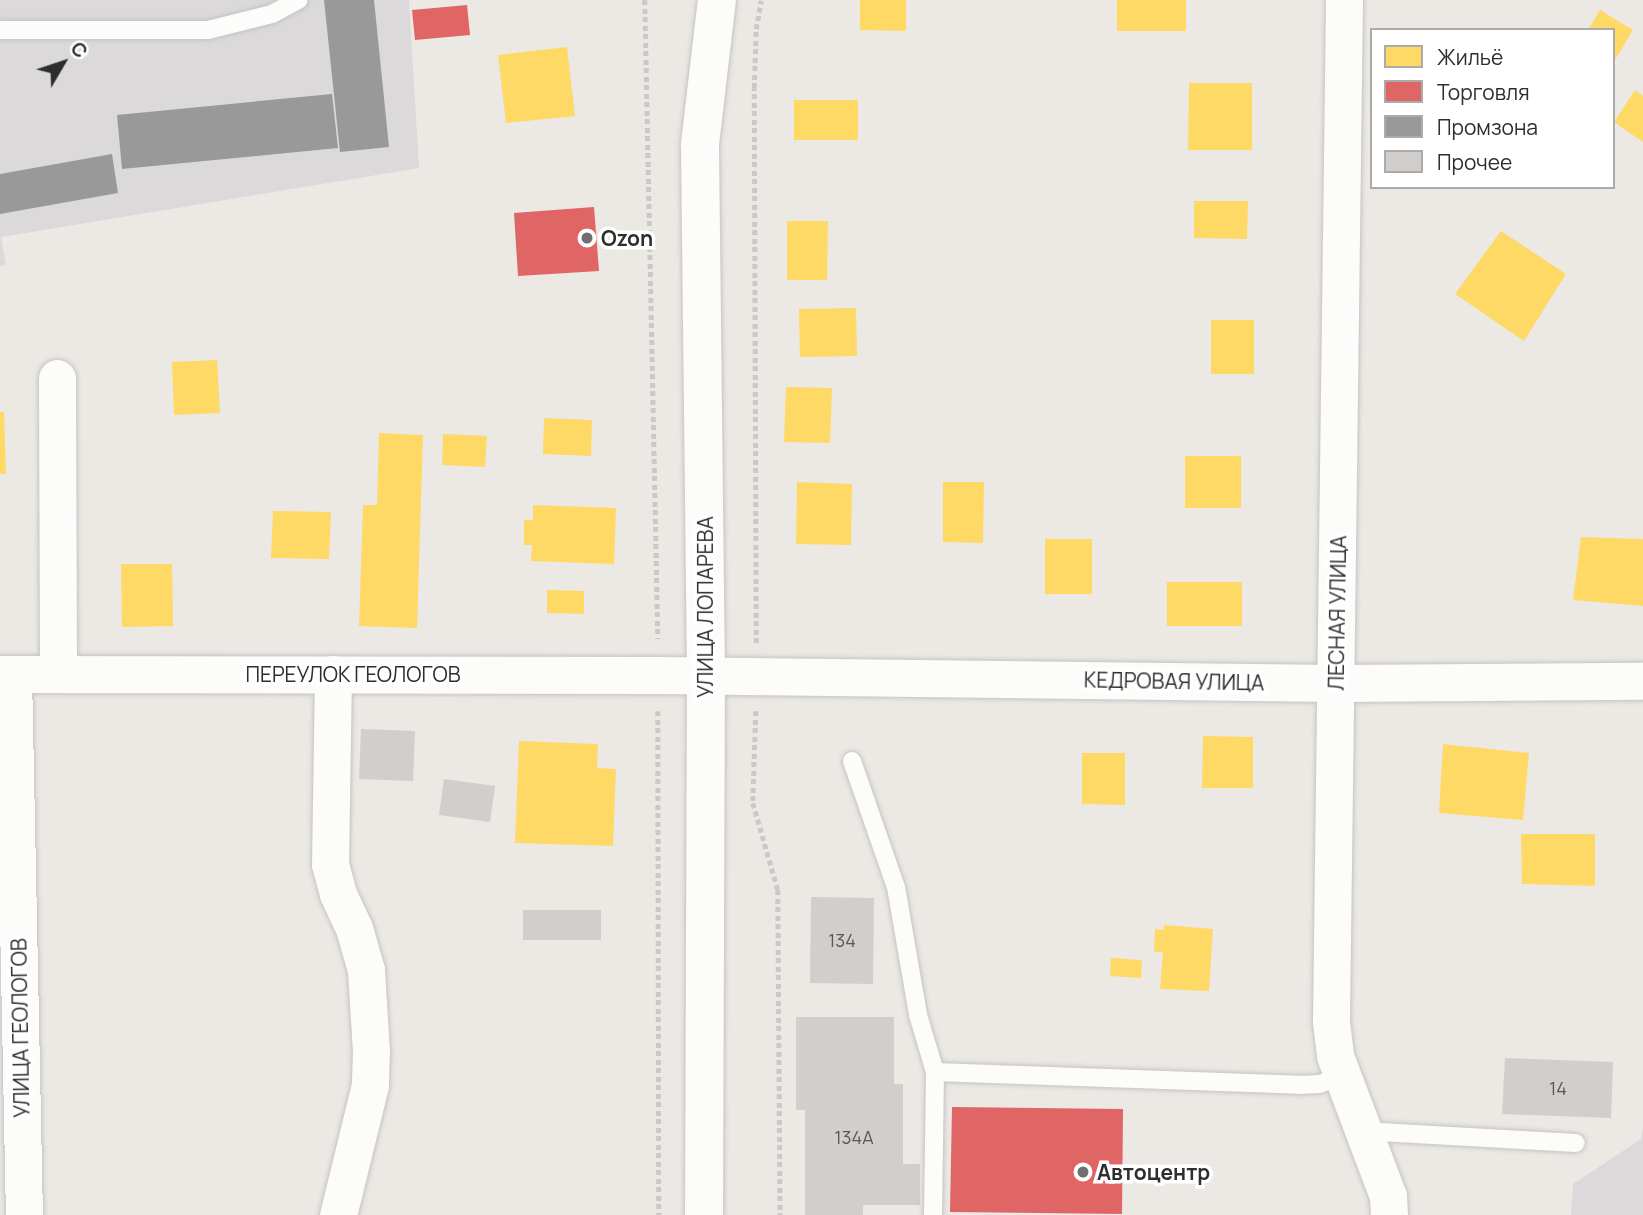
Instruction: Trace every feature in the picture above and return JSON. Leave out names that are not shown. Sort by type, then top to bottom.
[{"type":"main road","points":[[697,0],[700,144]]},
{"type":"main road","name":"УЛИЦА ЛОПАРЕВА","points":[[704,1215],[706,676],[700,144],[717,0]]},
{"type":"street","name":"ЛЕСНАЯ УЛИЦА","points":[[1344,0],[1331,1023],[1335,1056],[1388,1196],[1389,1215]]},
{"type":"street","points":[[57,378],[58,674]]},
{"type":"street","name":"ПЕРЕУЛОК ГЕОЛОГОВ","points":[[7,674],[706,676]]},
{"type":"street","name":"УЛИЦА ГЕОЛОГОВ","points":[[7,674],[24,1215]]},
{"type":"street","points":[[333,674],[330,864],[338,894],[354,928],[366,970],[371,1051],[369,1084],[338,1215]]},
{"type":"street","name":"КЕДРОВАЯ УЛИЦА","points":[[706,676],[1336,683],[1643,681]]},
{"type":"lane","points":[[0,30],[208,30],[272,14],[298,0]]},
{"type":"lane","points":[[852,761],[896,887],[918,1015],[935,1072],[933,1215]]},
{"type":"lane","points":[[935,1072],[1300,1085],[1319,1084],[1342,1077]]},
{"type":"lane","points":[[1362,1130],[1576,1143]]},
{"type":"path","points":[[645,0],[658,675],[660,1215]]},
{"type":"path","points":[[761,0],[756,29],[754,88],[757,676],[752,803],[778,890],[779,1215]]},
{"type":"shaded area","points":[[0,0],[409,0],[419,168],[1,237],[6,265],[0,266]]},
{"type":"shaded area","points":[[1643,1129],[1643,1215],[1571,1215],[1573,1184],[1641,1139]]},
{"type":"building: Жильё","points":[[860,0],[906,0],[906,31],[860,30]]},
{"type":"building: Жильё","points":[[1117,0],[1186,0],[1186,31],[1117,31]]},
{"type":"building: Жильё","points":[[1600,10],[1633,30],[1615,60],[1615,28],[1589,28]]},
{"type":"building: Жильё","points":[[567,47],[575,116],[506,123],[498,55]]},
{"type":"building: Жильё","points":[[1189,83],[1252,83],[1252,150],[1188,150]]},
{"type":"building: Жильё","points":[[1635,90],[1643,96],[1643,142],[1615,120]]},
{"type":"building: Жильё","points":[[794,100],[858,100],[858,140],[794,140]]},
{"type":"building: Жильё","points":[[1194,201],[1248,201],[1247,239],[1194,238]]},
{"type":"building: Жильё","points":[[787,221],[828,221],[827,280],[787,280]]},
{"type":"building: Жильё","points":[[1501,231],[1566,274],[1524,341],[1455,294]]},
{"type":"building: Жильё","points":[[856,308],[857,356],[800,357],[799,309]]},
{"type":"building: Жильё","points":[[1211,320],[1254,320],[1254,374],[1211,374]]},
{"type":"building: Жильё","points":[[217,360],[220,413],[174,415],[172,362]]},
{"type":"building: Жильё","points":[[786,387],[832,388],[830,443],[784,442]]},
{"type":"building: Жильё","points":[[0,412],[4,412],[6,474],[0,474]]},
{"type":"building: Жильё","points":[[544,418],[592,420],[591,456],[543,454]]},
{"type":"building: Жильё","points":[[379,433],[423,435],[417,628],[359,626],[363,505],[377,505]]},
{"type":"building: Жильё","points":[[443,434],[487,436],[485,467],[442,465]]},
{"type":"building: Жильё","points":[[1185,456],[1241,456],[1241,508],[1185,508]]},
{"type":"building: Жильё","points":[[797,482],[852,484],[851,545],[796,544]]},
{"type":"building: Жильё","points":[[943,482],[984,482],[983,543],[943,542]]},
{"type":"building: Жильё","points":[[533,505],[616,508],[614,564],[531,561],[532,545],[524,545],[524,520],[533,520]]},
{"type":"building: Жильё","points":[[273,511],[331,512],[329,559],[271,558]]},
{"type":"building: Жильё","points":[[1581,537],[1643,539],[1643,606],[1573,600]]},
{"type":"building: Жильё","points":[[1045,539],[1092,539],[1092,594],[1045,594]]},
{"type":"building: Жильё","points":[[121,564],[172,564],[173,626],[122,627]]},
{"type":"building: Жильё","points":[[1167,582],[1242,582],[1242,626],[1167,626]]},
{"type":"building: Жильё","points":[[547,590],[584,591],[584,614],[547,613]]},
{"type":"building: Жильё","points":[[1203,736],[1253,737],[1253,788],[1202,788]]},
{"type":"building: Жильё","points":[[519,741],[598,744],[597,768],[616,769],[613,846],[515,843]]},
{"type":"building: Жильё","points":[[1443,744],[1529,753],[1523,820],[1439,813]]},
{"type":"building: Жильё","points":[[1082,753],[1125,753],[1125,805],[1082,804]]},
{"type":"building: Жильё","points":[[1521,834],[1595,834],[1595,886],[1522,884]]},
{"type":"building: Жильё","points":[[1164,925],[1213,929],[1209,991],[1160,989],[1163,952],[1154,952],[1155,929],[1163,930]]},
{"type":"building: Жильё","points":[[1111,958],[1142,960],[1141,978],[1110,976]]},
{"type":"building: Торговля","points":[[467,5],[470,35],[415,40],[412,10]]},
{"type":"building: Торговля","points":[[594,207],[599,271],[518,276],[514,213]]},
{"type":"building: Торговля","points":[[952,1107],[1123,1109],[1122,1214],[950,1212]]},
{"type":"building: Промзона","points":[[324,0],[374,0],[389,147],[340,152]]},
{"type":"building: Промзона","points":[[332,94],[338,148],[122,169],[117,115]]},
{"type":"building: Промзона","points":[[112,154],[118,193],[0,214],[0,174]]},
{"type":"building: Прочее","points":[[361,729],[415,731],[413,781],[359,779]]},
{"type":"building: Прочее","points":[[444,779],[495,786],[490,822],[439,815]]},
{"type":"building: Прочее","points":[[811,897],[874,898],[873,984],[810,983]]},
{"type":"building: Прочее","points":[[523,910],[601,910],[601,940],[523,940]]},
{"type":"building: Прочее","points":[[796,1017],[894,1017],[894,1084],[903,1084],[903,1164],[920,1164],[920,1205],[863,1205],[863,1215],[805,1215],[805,1110],[796,1110]]},
{"type":"building: Прочее","points":[[1505,1058],[1613,1062],[1611,1118],[1502,1114]]},
{"type":"place","name":"Ozon","points":[[587,238]]},
{"type":"place","name":"Автоцентр","points":[[1083,1172]]}]
